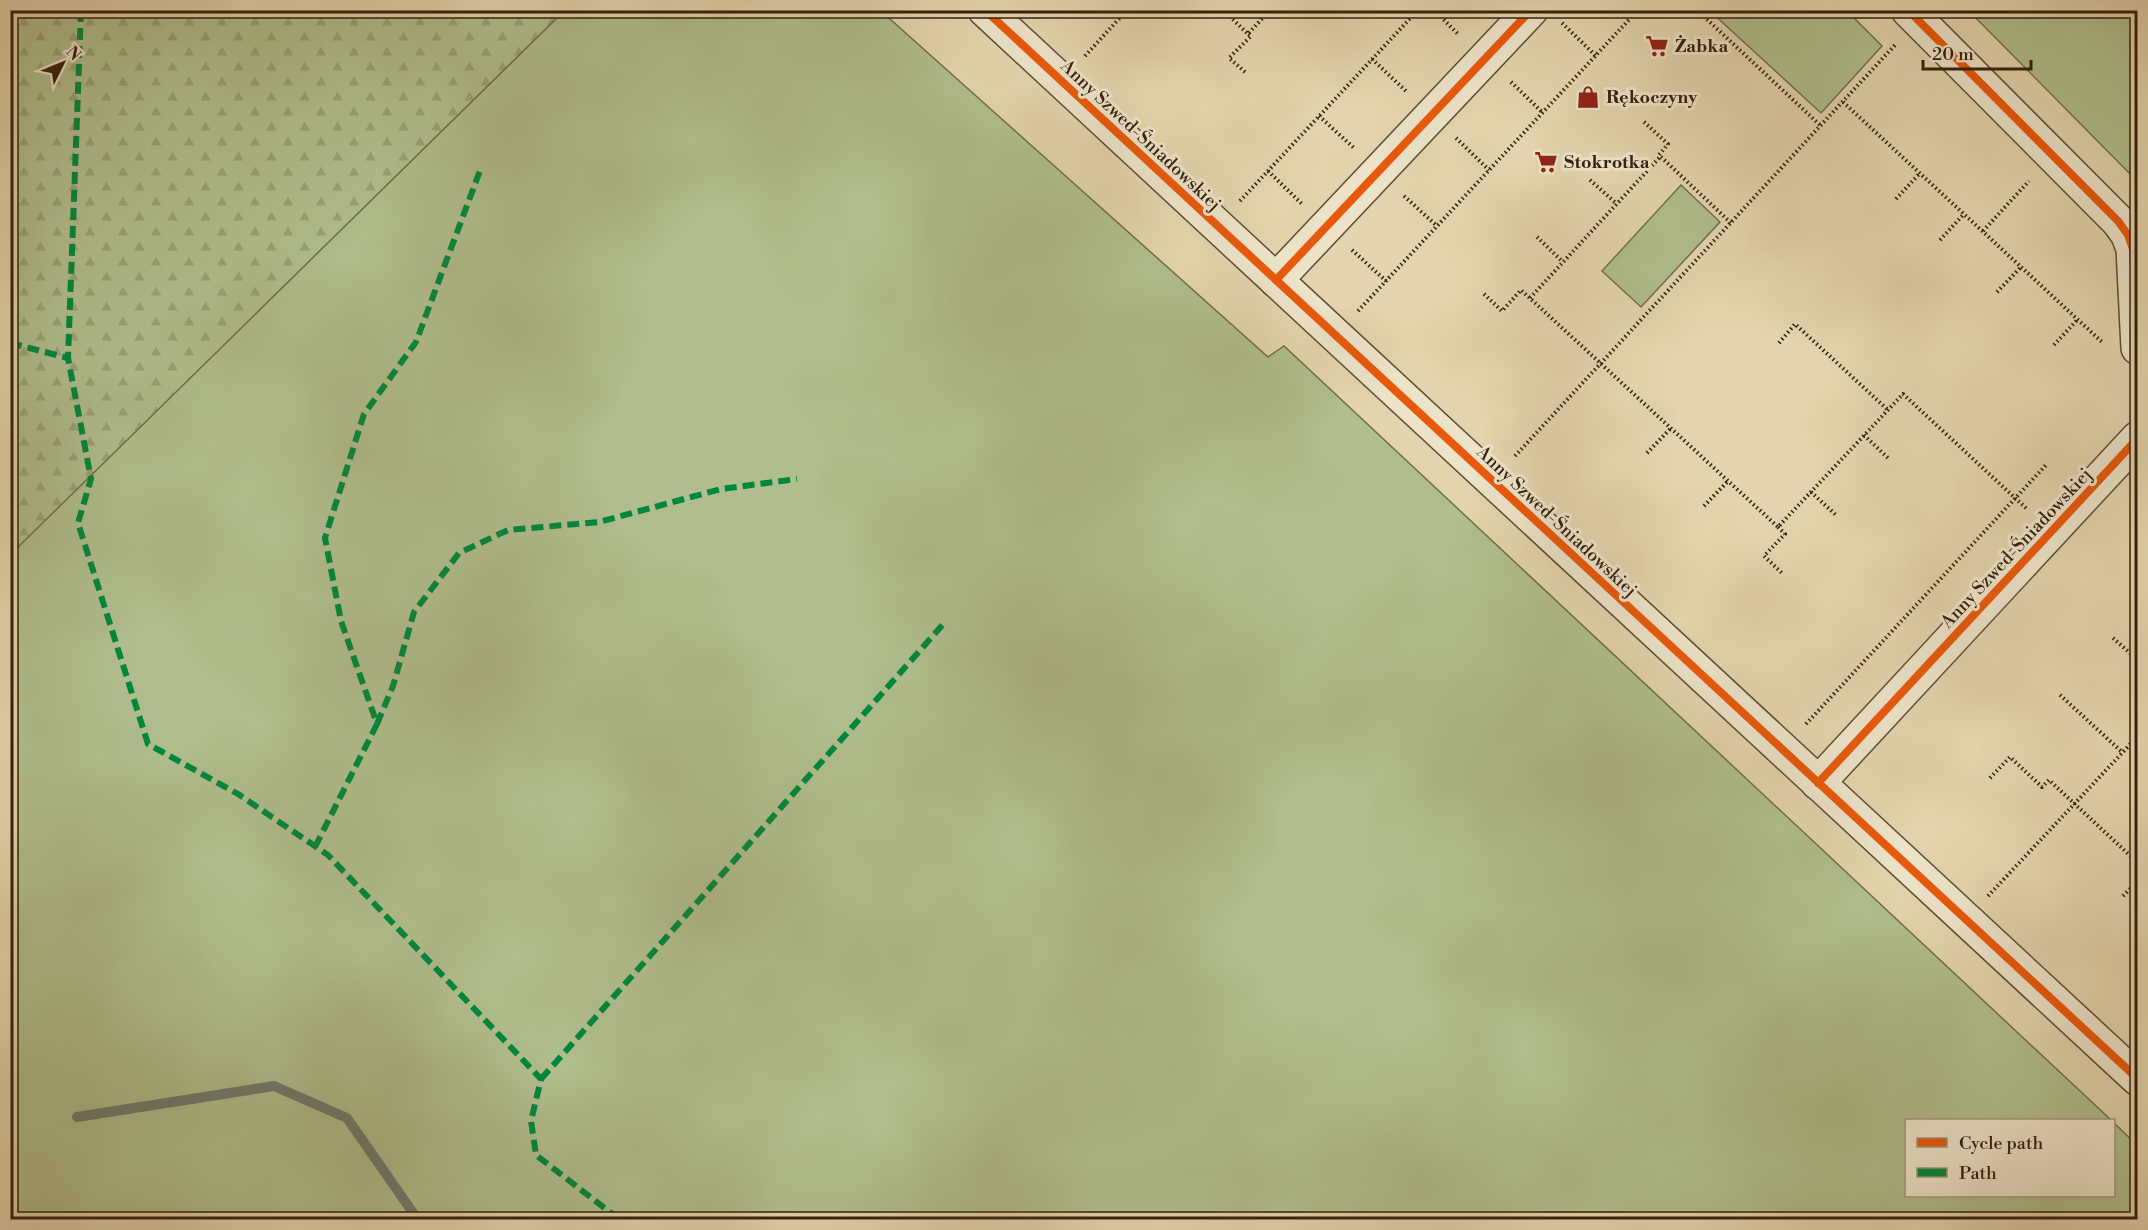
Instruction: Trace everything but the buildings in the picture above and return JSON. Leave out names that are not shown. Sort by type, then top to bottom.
[{"type":"street","name":"Anny Szwed-Śniadowskiej","points":[[985,10],[2138,1079]]},
{"type":"street","points":[[1276,280],[1543,14]]},
{"type":"street","points":[[1913,16],[2118,221],[2128,235],[2133,249],[2122,347]]},
{"type":"street","name":"Anny Szwed-Śniadowskiej","points":[[1818,783],[2138,438]]},
{"type":"path","points":[[1089,53],[1127,10]]},
{"type":"path","points":[[1222,10],[1251,36],[1229,58],[1245,72]]},
{"type":"path","points":[[1248,34],[1270,10]]},
{"type":"path","points":[[1292,10],[1297,16]]},
{"type":"path","points":[[1247,193],[1418,10]]},
{"type":"path","points":[[1434,10],[1460,36]]},
{"type":"path","points":[[1335,336],[1638,10]]},
{"type":"path","points":[[1697,10],[1821,126]]},
{"type":"path","points":[[1543,14],[1596,56]]},
{"type":"path","points":[[1492,481],[1843,102],[1913,16]]},
{"type":"path","points":[[1372,59],[1408,93]]},
{"type":"path","points":[[1503,75],[1543,113]]},
{"type":"path","points":[[1843,102],[2078,319],[2122,347]]},
{"type":"path","points":[[1319,116],[1355,149]]},
{"type":"path","points":[[1530,298],[1660,157],[1659,155],[1668,144],[1644,122]]},
{"type":"path","points":[[1449,131],[1490,170]]},
{"type":"path","points":[[1983,231],[2053,156]]},
{"type":"path","points":[[1660,157],[1731,223]]},
{"type":"path","points":[[1268,171],[1304,205]]},
{"type":"path","points":[[1896,199],[1920,173]]},
{"type":"path","points":[[1590,180],[1617,204]]},
{"type":"path","points":[[1403,195],[1437,226]]},
{"type":"path","points":[[1940,240],[1964,214]]},
{"type":"path","points":[[1537,237],[1563,262]]},
{"type":"path","points":[[1352,249],[1386,282]]},
{"type":"path","points":[[1997,292],[2022,266]]},
{"type":"path","points":[[1484,294],[1502,311],[1521,290],[1778,527],[1785,534],[1764,556],[1783,574]]},
{"type":"path","points":[[2054,345],[2078,319]]},
{"type":"path","points":[[1779,342],[1795,324],[1888,410]]},
{"type":"path","points":[[1778,527],[1903,393],[2051,532]]},
{"type":"path","points":[[1647,453],[1671,428]]},
{"type":"path","points":[[1864,435],[1889,459]]},
{"type":"path","points":[[1799,730],[2046,465]]},
{"type":"path","points":[[1704,506],[1728,481]]},
{"type":"path","points":[[1811,492],[1837,516]]},
{"type":"path","points":[[2113,638],[2138,660]]},
{"type":"path","points":[[2060,696],[2122,752]]},
{"type":"path","points":[[1966,920],[2138,736]]},
{"type":"path","points":[[1990,777],[2010,757],[2042,787],[2049,780],[2138,863]]},
{"type":"path","points":[[2123,896],[2138,881]]},
{"type":"green space","points":[[11,10],[564,10],[564,11],[11,554]]},
{"type":"green space","points":[[564,11],[881,11],[1268,357],[1284,346],[2110,1119],[1905,1119],[1905,1197],[2115,1197],[2115,1124],[2137,1145],[2137,1219],[11,1219],[10,554]]},
{"type":"green space","points":[[1710,11],[1847,11],[1882,46],[1821,113]]},
{"type":"green space","points":[[1969,11],[2137,11],[2137,181]]},
{"type":"green space","points":[[1681,185],[1720,222],[1641,307],[1602,271]]},
{"type":"waterway","points":[[77,1117],[274,1086],[347,1118],[418,1220]]},
{"type":"marked path","points":[[81,10],[68,358],[91,479],[78,523],[148,744],[238,794],[328,855],[541,1079],[531,1121],[536,1155],[620,1220]]},
{"type":"marked path","points":[[315,847],[377,724],[341,621],[325,538],[364,414],[416,342],[481,168]]},
{"type":"marked path","points":[[10,343],[68,358]]},
{"type":"marked path","points":[[377,724],[393,686],[414,612],[459,553],[508,530],[599,522],[721,489],[797,479]]},
{"type":"marked path","points":[[541,1079],[946,621]]},
{"type":"cycle path","points":[[985,10],[1276,280],[1531,10]]},
{"type":"cycle path","points":[[1908,10],[2118,221],[2128,235],[2133,249],[2138,348]]},
{"type":"cycle path","points":[[1276,280],[2138,1079]]},
{"type":"cycle path","points":[[1818,783],[2138,438]]},
{"type":"place","name":"Żabka","points":[[1657,46]]},
{"type":"place","name":"Rękoczyny","points":[[1588,97]]},
{"type":"place","name":"Stokrotka","points":[[1546,162]]}]
